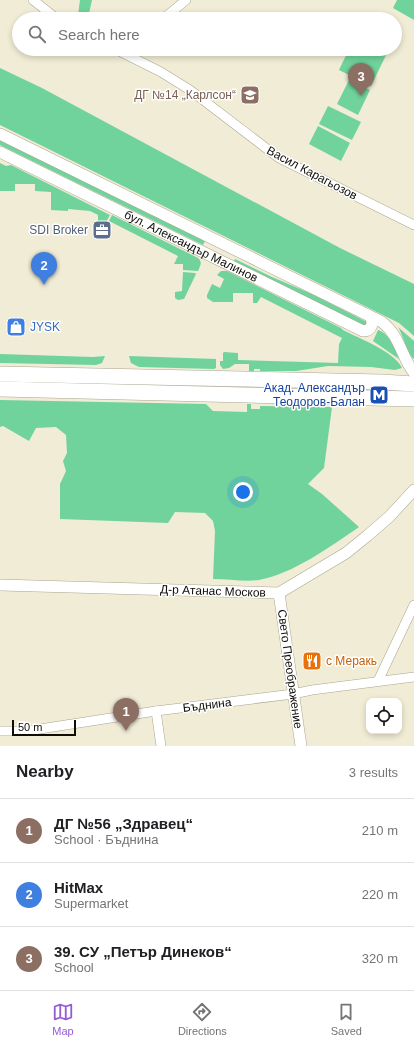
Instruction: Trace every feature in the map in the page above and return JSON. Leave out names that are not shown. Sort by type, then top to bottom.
[{"type":"main road","points":[[0,374],[382,382],[414,384]]},
{"type":"main road","points":[[0,389],[414,399]]},
{"type":"street","points":[[33,0],[48,12]]},
{"type":"street","points":[[171,12],[186,0]]},
{"type":"street","name":"Васил Карагьозов","points":[[132,57],[161,72],[190,90],[279,158],[414,225]]},
{"type":"street","name":"бул. Александър Малинов","points":[[0,134],[382,322],[395,335],[414,373]]},
{"type":"street","name":"бул. Александър Малинов","points":[[0,152],[363,331],[370,329],[373,324],[370,316]]},
{"type":"street","name":"Д-р Атанас Москов","points":[[0,585],[279,593],[346,553],[389,517],[414,490]]},
{"type":"street","name":"Свето Преображение","points":[[279,593],[301,746]]},
{"type":"street","points":[[378,681],[414,605]]},
{"type":"street","name":"Бъднина","points":[[0,732],[27,731],[156,711],[414,677]]},
{"type":"street","points":[[156,711],[161,746]]},
{"type":"green space","points":[[80,0],[92,0],[89,12],[78,12]]},
{"type":"green space","points":[[397,0],[414,0],[414,20],[402,12],[393,8]]},
{"type":"green space","points":[[346,56],[386,56],[371,86],[339,70]]},
{"type":"green space","points":[[0,68],[42,88],[340,248],[414,284],[414,336],[399,323],[0,125]]},
{"type":"green space","points":[[349,80],[370,90],[358,115],[337,104]]},
{"type":"green space","points":[[328,106],[361,122],[352,140],[319,124]]},
{"type":"green space","points":[[318,126],[350,143],[341,161],[309,144]]},
{"type":"green space","points":[[0,140],[205,241],[203,245],[0,145]]},
{"type":"green space","points":[[0,163],[6,166],[11,165],[110,215],[106,222],[98,222],[98,215],[90,211],[68,209],[68,211],[51,210],[51,192],[35,191],[35,184],[15,184],[15,191],[0,191]]},
{"type":"green space","points":[[112,215],[198,258],[201,263],[198,271],[183,270],[183,264],[174,264],[178,256],[109,221]]},
{"type":"green space","points":[[235,259],[312,294],[369,323],[365,326],[234,261]]},
{"type":"green space","points":[[221,271],[227,271],[376,346],[392,356],[402,368],[395,370],[371,367],[328,366],[296,371],[260,371],[260,369],[254,369],[254,372],[249,372],[249,364],[235,364],[229,368],[223,369],[220,365],[220,361],[223,361],[224,352],[238,353],[238,360],[338,363],[339,344],[342,338],[261,297],[257,303],[253,303],[253,293],[233,293],[233,302],[213,302],[207,298],[207,295],[212,284],[220,288],[224,279],[217,275]]},
{"type":"green space","points":[[183,272],[196,274],[184,299],[178,300],[175,298],[175,292],[182,291]]},
{"type":"green space","points":[[398,327],[414,341],[414,359],[409,353]]},
{"type":"green space","points":[[378,330],[385,334],[388,338],[399,359],[373,341]]},
{"type":"green space","points":[[0,354],[93,357],[105,356],[102,363],[96,365],[0,363]]},
{"type":"green space","points":[[129,356],[216,359],[216,368],[139,367],[131,363]]},
{"type":"green space","points":[[0,400],[206,404],[213,411],[247,412],[247,404],[251,404],[251,409],[260,409],[260,406],[332,407],[324,468],[308,484],[322,494],[359,527],[298,566],[272,577],[254,581],[213,579],[215,531],[213,521],[205,513],[175,512],[168,523],[60,519],[60,484],[66,471],[63,461],[67,453],[66,435],[56,427],[36,428],[29,441],[3,426],[0,427]]},
{"type":"place","name":"ДГ №14 „Карлсон“","points":[[250,95]]},
{"type":"place","name":"39. СУ „Петър Динеков“","points":[[361,96]]},
{"type":"place","name":"SDI Broker","points":[[102,230]]},
{"type":"place","name":"HitMax","points":[[44,285]]},
{"type":"place","name":"JYSK","points":[[16,327]]},
{"type":"place","name":"Акад. Александър Теодоров-Балан","points":[[379,395]]},
{"type":"place","name":"с Меракь","points":[[312,661]]},
{"type":"place","name":"ДГ №56 „Здравец“","points":[[126,731]]}]
